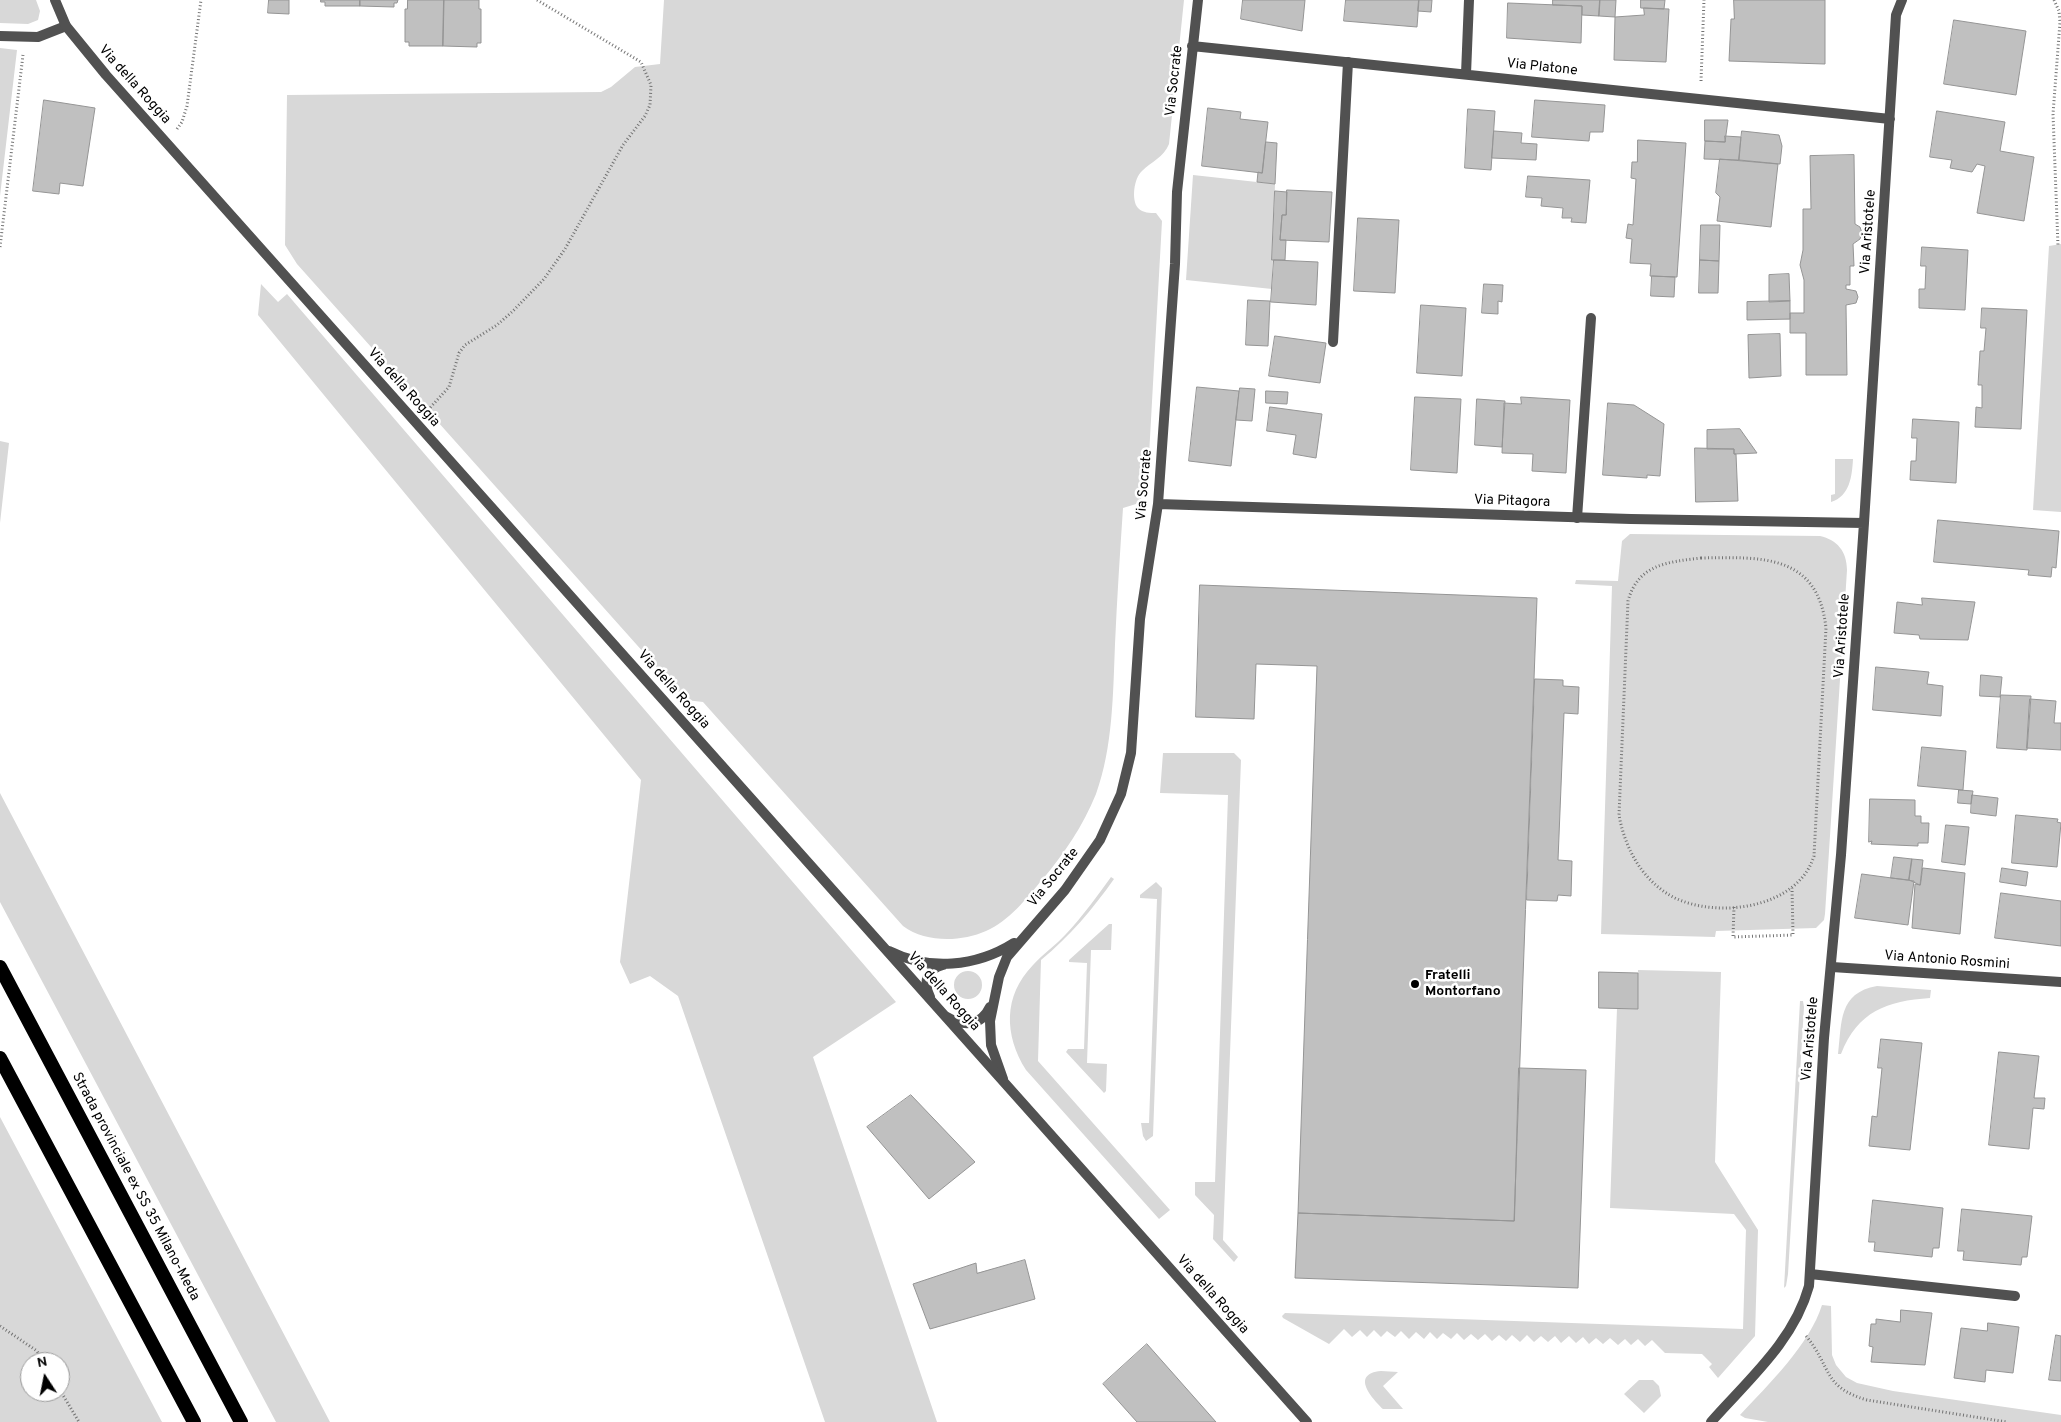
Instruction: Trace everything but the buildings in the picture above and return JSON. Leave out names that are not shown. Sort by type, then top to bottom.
[{"type":"highway","name":"Strada provinciale ex SS 35 Milano-Meda","points":[[0,967],[241,1422]]},
{"type":"highway","points":[[0,1058],[194,1422]]},
{"type":"street","name":"Via della Roggia","points":[[55,0],[66,26],[86,52],[1307,1422]]},
{"type":"street","name":"Via Socrate","points":[[1003,1079],[991,1045],[990,1021],[993,999],[1007,957],[1021,938],[1048,911],[1086,863],[1100,840],[1121,794],[1131,753],[1140,619],[1158,504],[1175,264],[1177,192],[1198,0]]},
{"type":"street","points":[[1466,74],[1469,0]]},
{"type":"street","name":"Via Aristotele","points":[[1712,1422],[1787,1337],[1803,1306],[1810,1274],[1824,1038],[1832,966],[1864,523],[1896,15],[1902,0]]},
{"type":"street","points":[[0,36],[26,37],[51,34],[66,26]]},
{"type":"street","name":"Via Platone","points":[[1192,46],[1890,119]]},
{"type":"street","points":[[1333,342],[1348,62]]},
{"type":"street","points":[[1577,518],[1591,318]]},
{"type":"street","name":"Via Pitagora","points":[[1158,504],[1577,518],[1864,523]]},
{"type":"street","name":"Via Socrate","points":[[889,951],[906,960],[944,964],[984,958],[1002,950],[1021,938]]},
{"type":"street","points":[[930,997],[926,990],[927,977],[931,970],[944,964]]},
{"type":"street","name":"Via Antonio Rosmini","points":[[1832,966],[2061,982]]},
{"type":"street","points":[[947,1017],[956,1022],[976,1022],[984,1018],[993,999]]},
{"type":"street","points":[[1810,1274],[2015,1296]]},
{"type":"path","points":[[166,142],[182,122],[187,106],[201,0]]},
{"type":"path","points":[[415,422],[449,387],[459,353],[465,345],[497,325],[544,279],[565,250],[623,145],[645,116],[650,105],[651,85],[641,62],[537,0]]},
{"type":"path","points":[[1701,99],[1704,0]]},
{"type":"path","points":[[2054,0],[2059,11],[2060,22],[2052,114],[2058,246]]},
{"type":"path","points":[[0,247],[26,37]]},
{"type":"path","points":[[1701,558],[1770,560],[1782,563],[1803,576],[1816,591],[1821,601],[1826,628],[1814,851],[1810,868],[1804,878],[1792,888],[1759,903],[1734,907],[1696,904],[1675,898],[1646,874],[1631,856],[1623,836],[1619,798],[1628,601],[1637,579],[1665,563],[1701,558]]},
{"type":"path","points":[[1734,907],[1733,937],[1793,935],[1792,888]]},
{"type":"path","points":[[1795,1324],[1817,1349],[1830,1378],[1848,1395],[1867,1400],[2006,1422]]},
{"type":"path","points":[[0,1326],[38,1352]]},
{"type":"path","points":[[67,1402],[79,1422]]},
{"type":"shaded area","points":[[0,0],[36,0],[40,11],[38,20],[28,24],[0,23]]},
{"type":"shaded area","points":[[664,0],[1184,0],[1169,144],[1161,156],[1139,174],[1134,189],[1138,208],[1144,212],[1156,213],[1162,221],[1147,492],[1136,504],[1123,508],[1113,701],[1109,739],[1102,776],[1091,806],[1058,860],[1017,909],[994,927],[976,935],[955,939],[933,938],[912,932],[903,926],[703,702],[686,700],[297,264],[285,245],[287,95],[601,92],[611,87],[635,67],[660,64]]},
{"type":"shaded area","points":[[0,48],[17,50],[0,196]]},
{"type":"shaded area","points":[[1193,175],[1275,184],[1272,289],[1186,280]]},
{"type":"shaded area","points":[[2061,244],[2061,512],[2033,510],[2049,246]]},
{"type":"shaded area","points":[[261,284],[278,302],[287,294],[896,1002],[813,1057],[937,1422],[825,1422],[678,996],[650,976],[630,984],[620,962],[641,780],[258,315]]},
{"type":"shaded area","points":[[0,441],[9,443],[0,523]]},
{"type":"shaded area","points":[[1835,459],[1853,459],[1853,465],[1849,485],[1842,495],[1831,502],[1831,495],[1835,494]]},
{"type":"shaded area","points":[[1630,534],[1820,536],[1831,540],[1843,552],[1847,563],[1847,570],[1825,914],[1824,920],[1816,928],[1716,931],[1715,937],[1601,934],[1612,586],[1575,584],[1576,580],[1618,581],[1622,541]]},
{"type":"shaded area","points":[[1163,753],[1234,753],[1241,760],[1223,1240],[1238,1257],[1234,1262],[1213,1239],[1214,1215],[1195,1195],[1195,1182],[1215,1182],[1228,795],[1160,793]]},
{"type":"shaded area","points":[[0,793],[330,1422],[276,1422],[0,902]]},
{"type":"shaded area","points":[[1111,877],[1114,879],[1089,912],[1062,942],[1041,960],[1038,1061],[1170,1210],[1159,1219],[1026,1070],[1019,1057],[1011,1030],[1010,1016],[1012,1003],[1023,977],[1072,927]]},
{"type":"shaded area","points":[[1156,882],[1162,888],[1153,1136],[1146,1141],[1143,1136],[1141,1123],[1149,1123],[1157,899],[1140,898],[1140,895]]},
{"type":"shaded area","points":[[1109,924],[1112,924],[1111,950],[1091,950],[1087,1063],[1107,1064],[1106,1091],[1104,1093],[1066,1052],[1068,1049],[1084,1049],[1087,963],[1069,962],[1069,960]]},
{"type":"shaded area","points":[[1638,970],[1721,972],[1715,1162],[1758,1230],[1755,1336],[1718,1378],[1709,1367],[1712,1364],[1702,1354],[1665,1353],[1652,1340],[1645,1346],[1638,1339],[1631,1345],[1625,1339],[1618,1345],[1610,1338],[1603,1344],[1596,1338],[1589,1344],[1583,1337],[1576,1343],[1569,1336],[1561,1343],[1555,1336],[1548,1342],[1541,1336],[1534,1342],[1527,1335],[1520,1342],[1512,1335],[1506,1341],[1499,1335],[1492,1341],[1485,1334],[1478,1340],[1471,1334],[1464,1340],[1457,1333],[1451,1339],[1443,1333],[1437,1339],[1430,1332],[1424,1339],[1416,1332],[1409,1339],[1401,1331],[1395,1337],[1387,1331],[1381,1337],[1374,1330],[1367,1337],[1360,1330],[1352,1337],[1344,1329],[1329,1344],[1283,1318],[1282,1316],[1285,1313],[1743,1329],[1746,1230],[1734,1214],[1610,1208],[1617,1008],[1638,1009]]},
{"type":"shaded area","points":[[968,971],[978,975],[982,985],[978,995],[968,999],[958,995],[954,985],[958,975]]},
{"type":"shaded area","points":[[1877,986],[1931,990],[1930,998],[1900,1002],[1876,1011],[1865,1018],[1856,1028],[1841,1054],[1838,1054],[1842,1020],[1849,1002],[1855,995]]},
{"type":"shaded area","points":[[1800,1001],[1803,1001],[1804,1007],[1788,1274],[1784,1288]]},
{"type":"shaded area","points":[[0,1117],[162,1422],[0,1422]]},
{"type":"shaded area","points":[[1822,1305],[1831,1306],[1832,1355],[1836,1365],[1846,1377],[1857,1383],[1893,1391],[2061,1415],[2061,1422],[1768,1422],[1745,1418],[1740,1415],[1798,1349],[1816,1320]]},
{"type":"shaded area","points":[[1381,1371],[1398,1372],[1383,1386],[1403,1409],[1383,1409],[1369,1393],[1365,1381],[1367,1377],[1372,1373]]},
{"type":"shaded area","points":[[1639,1380],[1653,1380],[1659,1386],[1661,1396],[1644,1413],[1624,1394]]},
{"type":"place","name":"Fratelli Montorfano","points":[[1415,984]]}]
